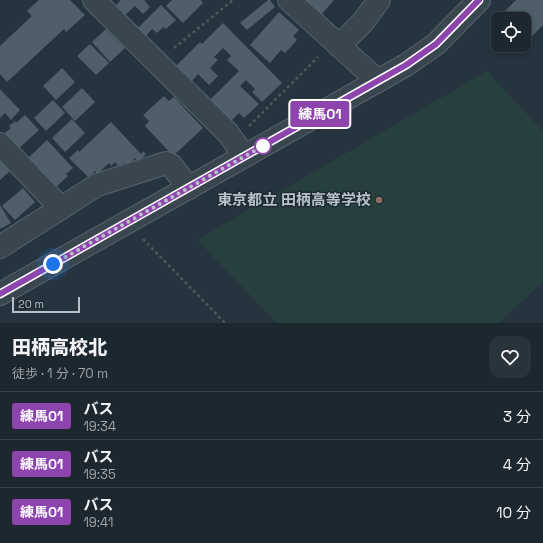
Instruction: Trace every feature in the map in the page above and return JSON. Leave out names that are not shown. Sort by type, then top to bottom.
[{"type":"street","points":[[94,0],[228,133],[238,148]]},
{"type":"street","points":[[289,0],[378,81]]},
{"type":"street","points":[[337,44],[363,22],[379,0]]},
{"type":"street","points":[[0,294],[189,188],[238,148],[378,81],[406,65],[436,44],[479,0]]},
{"type":"street","points":[[0,144],[61,208]]},
{"type":"street","points":[[0,247],[97,185],[166,163],[171,165],[189,188]]},
{"type":"path","points":[[157,63],[233,0]]},
{"type":"path","points":[[238,148],[249,126],[337,44]]},
{"type":"path","points":[[140,235],[225,323]]},
{"type":"green space","name":"東京都立 田柄高等学校","points":[[487,71],[543,131],[543,282],[499,323],[277,323],[197,240]]},
{"type":"building","points":[[39,0],[70,0],[85,15],[66,32],[64,29],[7,82],[0,74],[0,46],[32,16],[27,11]]},
{"type":"building","points":[[121,0],[144,0],[150,7],[143,14],[135,6],[125,15],[116,5]]},
{"type":"building","points":[[172,0],[201,0],[203,3],[183,23],[166,6]]},
{"type":"building","points":[[268,0],[270,0],[275,7],[247,30],[240,23]]},
{"type":"building","points":[[303,0],[334,0],[321,15]]},
{"type":"building","points":[[516,0],[543,0],[543,25],[531,37],[531,12],[504,12]]},
{"type":"building","points":[[161,5],[176,20],[166,29],[163,27],[157,33],[152,29],[145,37],[137,29]]},
{"type":"building","points":[[279,12],[299,30],[293,36],[297,40],[285,53],[281,50],[270,63],[250,45]]},
{"type":"building","points":[[223,23],[282,83],[262,102],[252,92],[255,89],[246,80],[240,86],[259,104],[244,118],[239,113],[230,122],[209,101],[239,71],[227,60],[231,56],[223,48],[214,57],[218,60],[210,68],[218,76],[209,85],[198,74],[190,83],[175,67],[200,42],[202,44]]},
{"type":"building","points":[[106,29],[125,48],[110,62],[92,42]]},
{"type":"building","points":[[90,44],[109,63],[96,75],[77,56]]},
{"type":"building","points":[[62,68],[75,82],[56,100],[43,86]]},
{"type":"building","points":[[82,88],[95,102],[75,121],[62,107]]},
{"type":"building","points":[[0,89],[20,110],[11,120],[5,113],[0,118]]},
{"type":"building","points":[[164,96],[169,101],[174,97],[203,128],[173,156],[145,126],[149,121],[143,115]]},
{"type":"building","points":[[53,100],[65,113],[46,131],[34,118]]},
{"type":"building","points":[[25,115],[39,130],[17,150],[5,133],[11,128],[9,126],[15,121],[16,123]]},
{"type":"building","points":[[72,119],[85,133],[65,152],[52,138]]},
{"type":"building","points":[[111,122],[141,154],[143,151],[146,154],[138,162],[135,158],[127,166],[124,163],[119,167],[115,162],[111,166],[109,163],[97,174],[95,171],[88,177],[69,158],[78,150],[79,152]]},
{"type":"building","points":[[47,140],[73,168],[66,174],[68,176],[55,188],[27,159]]},
{"type":"building","points":[[0,159],[11,170],[0,180]]},
{"type":"building","points":[[23,188],[35,202],[15,220],[2,206]]},
{"type":"building","points":[[0,205],[11,223],[0,229]]},
{"type":"bus line","name":"練馬01","points":[[0,294],[406,65],[436,44],[470,11],[479,0]]},
{"type":"place","name":"東京都立 田柄高等学校","points":[[379,200]]},
{"type":"route","points":[[53,264],[263,146]]}]
